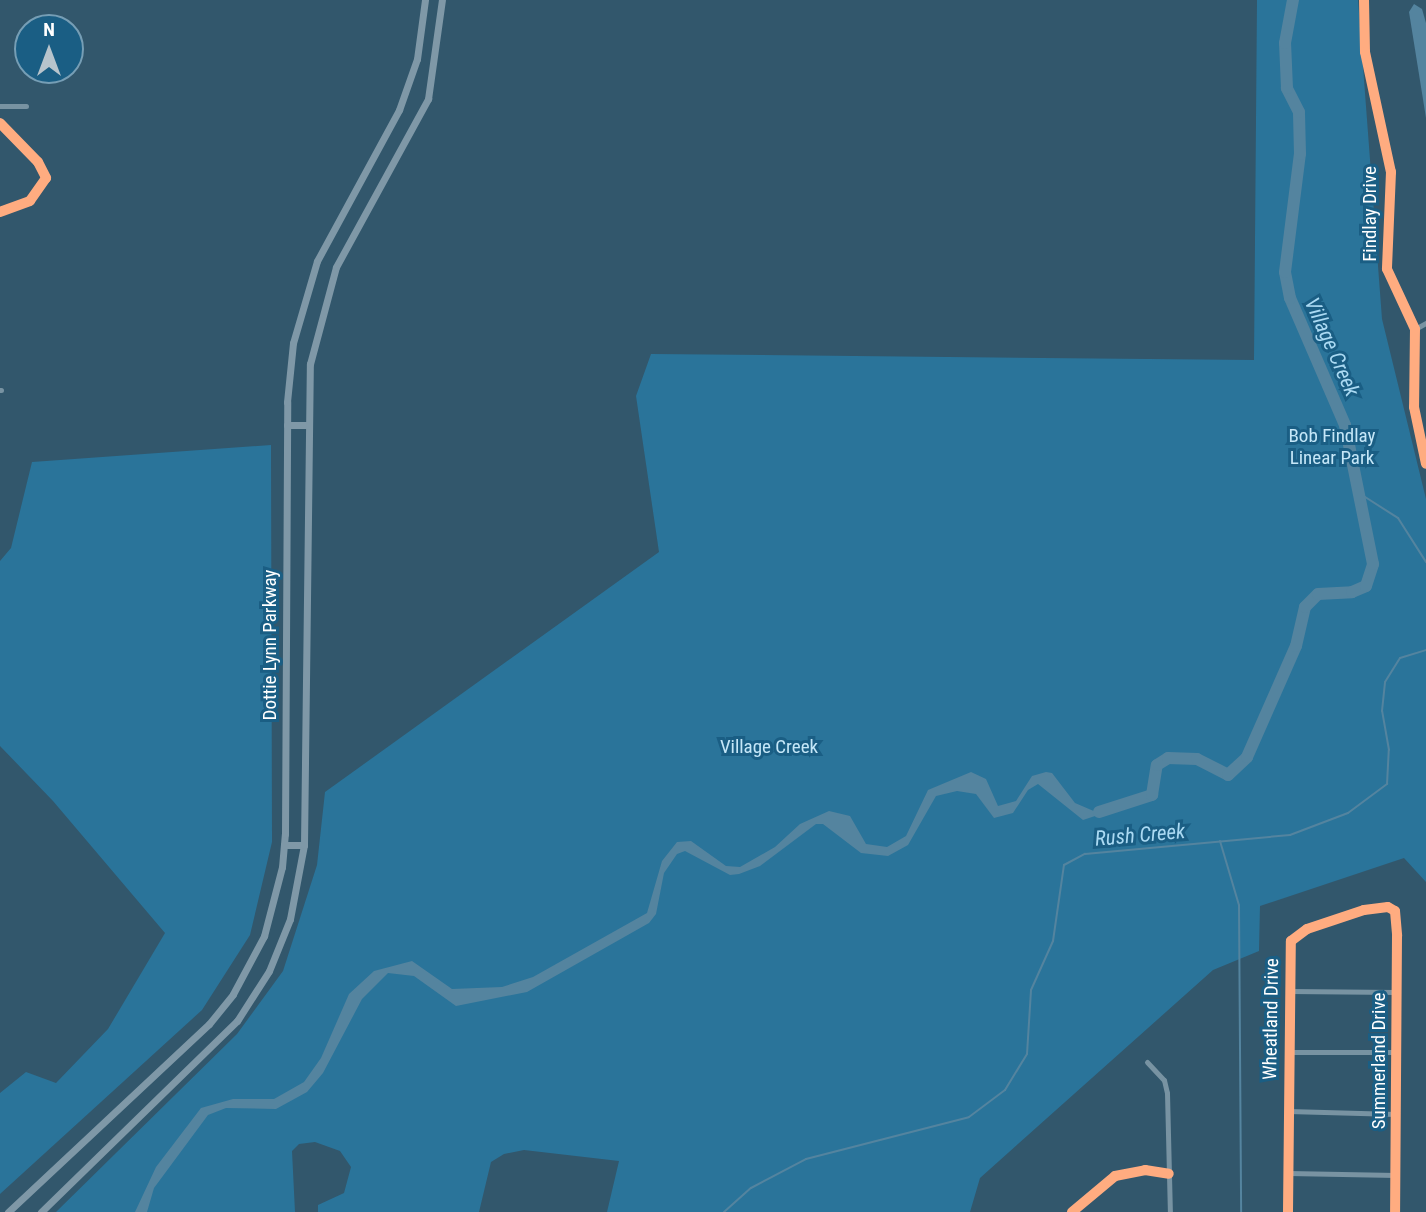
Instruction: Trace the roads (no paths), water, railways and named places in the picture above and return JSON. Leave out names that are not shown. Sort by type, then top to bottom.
[{"type":"main road","name":"Dottie Lynn Parkway","points":[[8,1212],[174,1058],[233,994],[264,936],[276,898],[284,845],[287,425],[298,321],[331,231],[399,110],[417,59],[425,0]]},
{"type":"main road","name":"Dottie Lynn Parkway","points":[[41,1212],[192,1067],[250,1002],[290,919],[304,845],[307,425],[310,364],[328,286],[349,239],[428,99],[441,26],[440,0]]},
{"type":"main road","points":[[287,425],[307,425]]},
{"type":"main road","points":[[284,845],[304,845]]},
{"type":"street","name":"Findlay Drive","points":[[1364,0],[1365,51],[1391,172],[1387,269],[1415,329],[1414,407],[1426,464]]},
{"type":"street","points":[[0,106],[26,106]]},
{"type":"street","points":[[0,124],[38,162],[46,178],[30,201],[0,212]]},
{"type":"street","points":[[1415,329],[1426,323]]},
{"type":"street","name":"Wheatland Drive","points":[[1288,1212],[1289,946],[1297,935],[1364,910],[1388,906],[1395,911]]},
{"type":"street","name":"Summerland Drive","points":[[1395,911],[1395,1212]]},
{"type":"street","points":[[1289,991],[1396,992]]},
{"type":"street","points":[[1288,1052],[1396,1052]]},
{"type":"street","points":[[1147,1062],[1164,1080],[1167,1093],[1170,1212]]},
{"type":"street","points":[[1288,1111],[1396,1114]]},
{"type":"street","points":[[1072,1212],[1115,1176],[1145,1170],[1169,1174]]},
{"type":"street","points":[[1288,1173],[1395,1175]]},
{"type":"waterway","name":"Rush Creek","points":[[1099,812],[1152,795],[1157,765],[1168,758],[1197,759],[1228,775],[1247,757],[1296,646],[1305,607],[1318,594],[1352,592],[1366,586],[1373,564],[1345,425],[1290,298],[1285,272],[1300,154],[1299,112],[1287,88],[1285,43],[1293,0]]},
{"type":"waterway","name":"Rush Creek","points":[[1362,495],[1398,518],[1426,562]]},
{"type":"waterway","name":"Rush Creek","points":[[724,1212],[751,1188],[806,1159],[969,1117],[1005,1090],[1027,1054],[1031,990],[1053,941],[1064,865],[1085,854],[1290,835],[1348,813],[1387,784],[1389,750],[1382,711],[1385,682],[1400,658],[1426,650]]},
{"type":"waterway","points":[[1220,841],[1239,905],[1241,1212]]},
{"type":"water label","name":"Village Creek","points":[[1332,347]]},
{"type":"park label","name":"Bob Findlay Linear Park","points":[[1332,447]]},
{"type":"park label","name":"Village Creek","points":[[769,747]]}]
